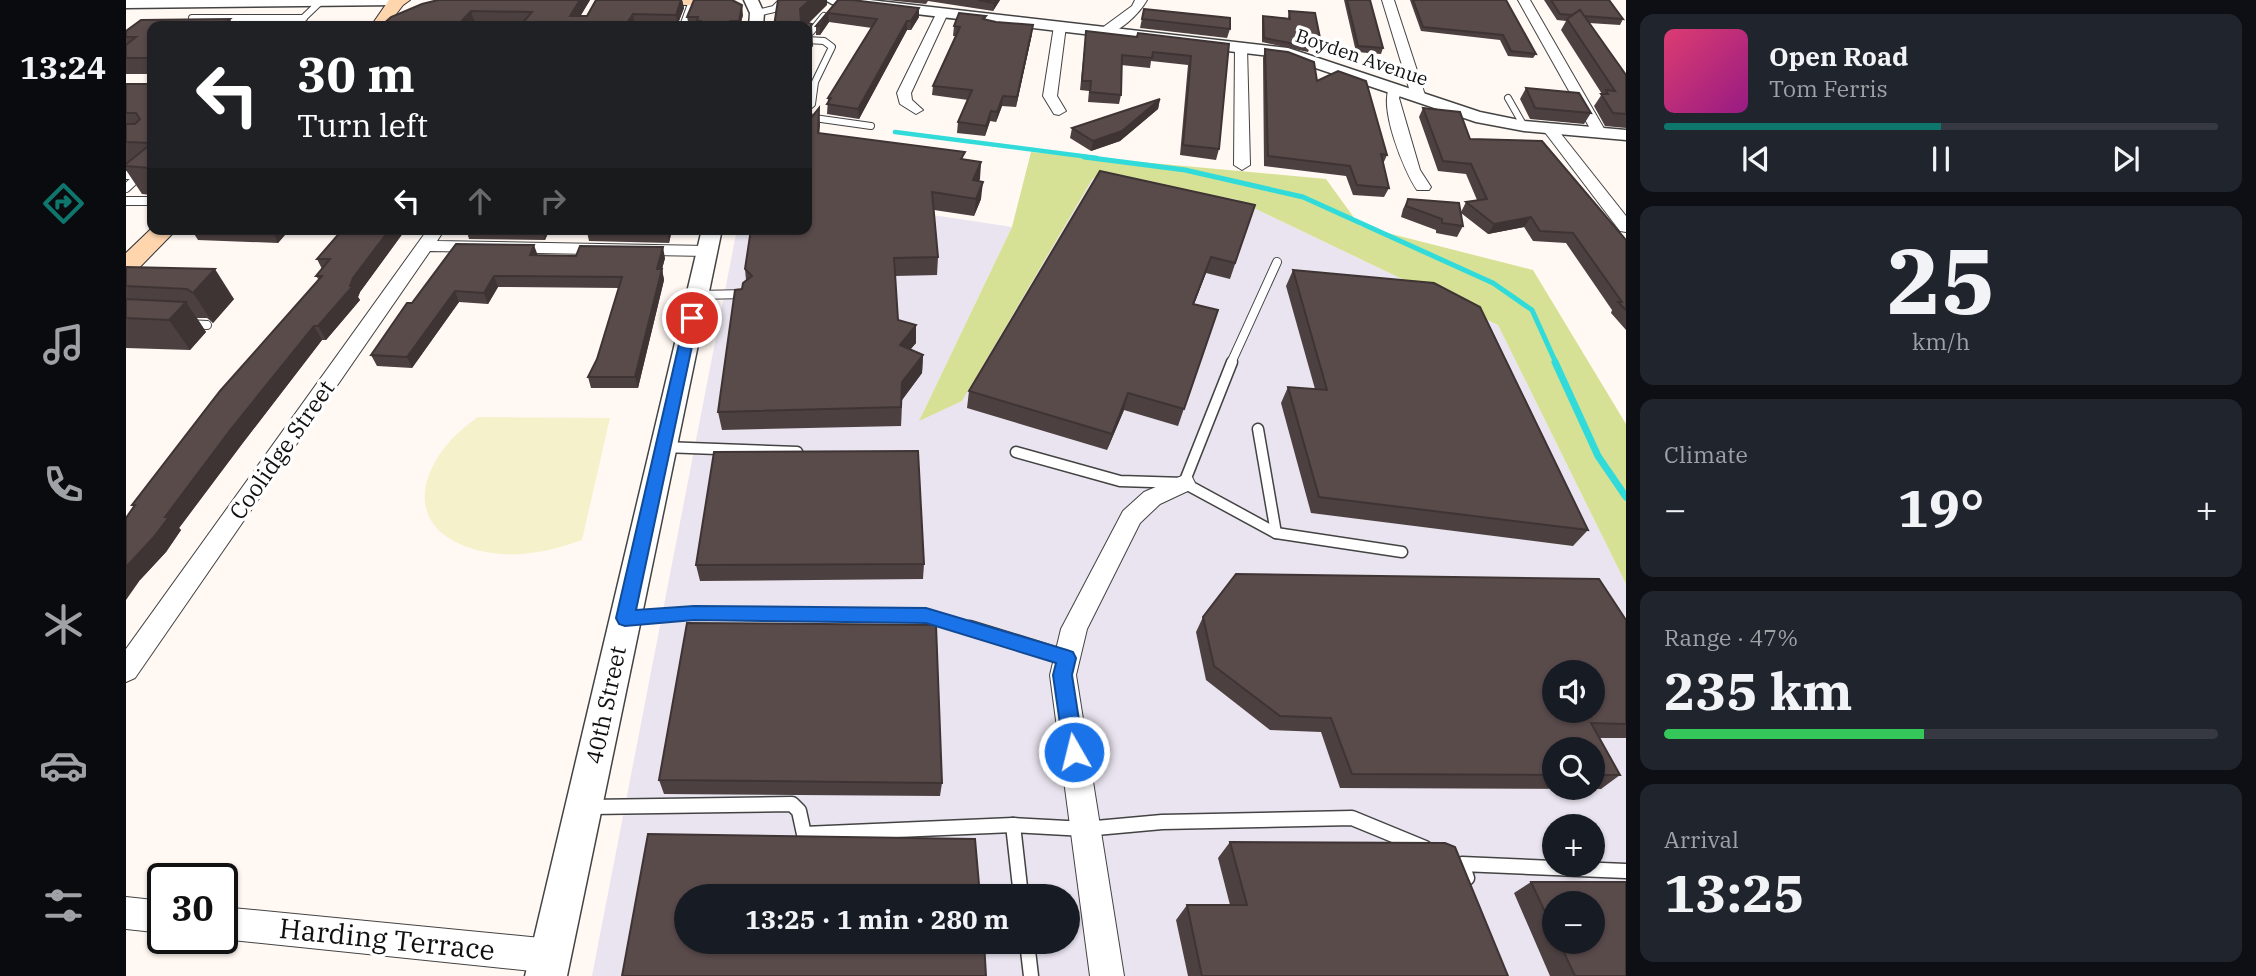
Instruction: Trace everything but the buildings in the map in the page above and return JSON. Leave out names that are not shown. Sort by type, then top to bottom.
[{"type":"main road","points":[[383,21],[399,0],[422,4]]},
{"type":"main road","points":[[629,0],[715,0]]},
{"type":"main road","points":[[393,21],[422,4]]},
{"type":"main road","points":[[126,267],[135,249],[157,235]]},
{"type":"street","points":[[126,4],[399,0]]},
{"type":"street","name":"Boyden Avenue","points":[[832,0],[1241,47],[1303,57],[1476,117],[1524,126],[1626,135]]},
{"type":"street","points":[[1106,31],[1137,8],[1141,0]]},
{"type":"street","points":[[1388,0],[1419,98]]},
{"type":"street","points":[[1524,0],[1599,132]]},
{"type":"street","points":[[916,110],[905,101],[904,93],[943,13]]},
{"type":"street","points":[[1059,111],[1050,96],[1060,26]]},
{"type":"street","points":[[1241,47],[1241,165]]},
{"type":"street","points":[[1395,89],[1392,98],[1412,170],[1423,187]]},
{"type":"street","points":[[1549,128],[1626,227]]},
{"type":"street","points":[[431,238],[709,240]]},
{"type":"street","name":"Coolidge Street","points":[[126,670],[431,238]]},
{"type":"street","name":"40th Street","points":[[549,966],[709,240]]},
{"type":"street","points":[[1107,976],[1063,675],[1074,628],[1131,517],[1153,498],[1184,483]]},
{"type":"street","points":[[126,913],[147,915]]},
{"type":"street","name":"Harding Terrace","points":[[238,925],[549,966]]},
{"type":"lane","points":[[755,13],[774,9],[783,0]]},
{"type":"lane","points":[[685,21],[692,1]]},
{"type":"lane","points":[[812,31],[838,1]]},
{"type":"lane","points":[[301,21],[319,3]]},
{"type":"lane","points":[[188,21],[209,4]]},
{"type":"lane","points":[[192,18],[304,18]]},
{"type":"lane","points":[[812,40],[824,41],[832,47],[812,94]]},
{"type":"lane","points":[[1508,98],[1524,126]]},
{"type":"lane","points":[[812,118],[871,126]]},
{"type":"lane","points":[[126,175],[140,175],[126,188]]},
{"type":"lane","points":[[126,201],[147,201]]},
{"type":"lane","points":[[1184,483],[1246,325],[1277,262]]},
{"type":"lane","points":[[697,295],[748,294]]},
{"type":"lane","points":[[180,324],[207,325]]},
{"type":"lane","points":[[1258,429],[1276,533]]},
{"type":"lane","points":[[663,447],[808,453]]},
{"type":"lane","points":[[1016,452],[1120,481],[1184,483],[1276,533],[1402,552]]},
{"type":"lane","points":[[625,618],[694,613],[926,615],[1067,658]]},
{"type":"lane","points":[[584,807],[792,804],[799,811],[804,834],[1013,825],[1085,829],[1162,822],[1352,818],[1450,859],[1626,871]]},
{"type":"lane","points":[[1013,825],[1020,884]]},
{"type":"lane","points":[[1450,859],[1475,898]]},
{"type":"lane","points":[[1028,954],[1031,976]]},
{"type":"shaded area","points":[[1093,178],[1235,199],[1498,325],[1626,584],[1626,976],[592,976],[736,235],[812,235],[812,197],[1012,227],[920,419],[962,401]]},
{"type":"shaded area","points":[[478,417],[610,418],[582,540],[532,553],[494,553],[453,541],[435,527],[426,509],[425,490],[431,471],[442,451],[458,433]]},
{"type":"green space","points":[[1031,152],[1326,179],[1360,226],[1533,270],[1626,424],[1626,584],[1498,325],[1235,199],[1093,178],[962,401],[919,421],[1012,227]]},
{"type":"waterway","points":[[895,132],[1097,158]]},
{"type":"waterway","points":[[1084,157],[1185,170],[1303,197],[1493,283],[1532,310],[1556,363]]},
{"type":"waterway","points":[[1555,362],[1598,456],[1626,497]]},
{"type":"route","points":[[692,318],[625,618],[694,613],[926,615],[1067,658],[1063,675],[1074,752]]}]
